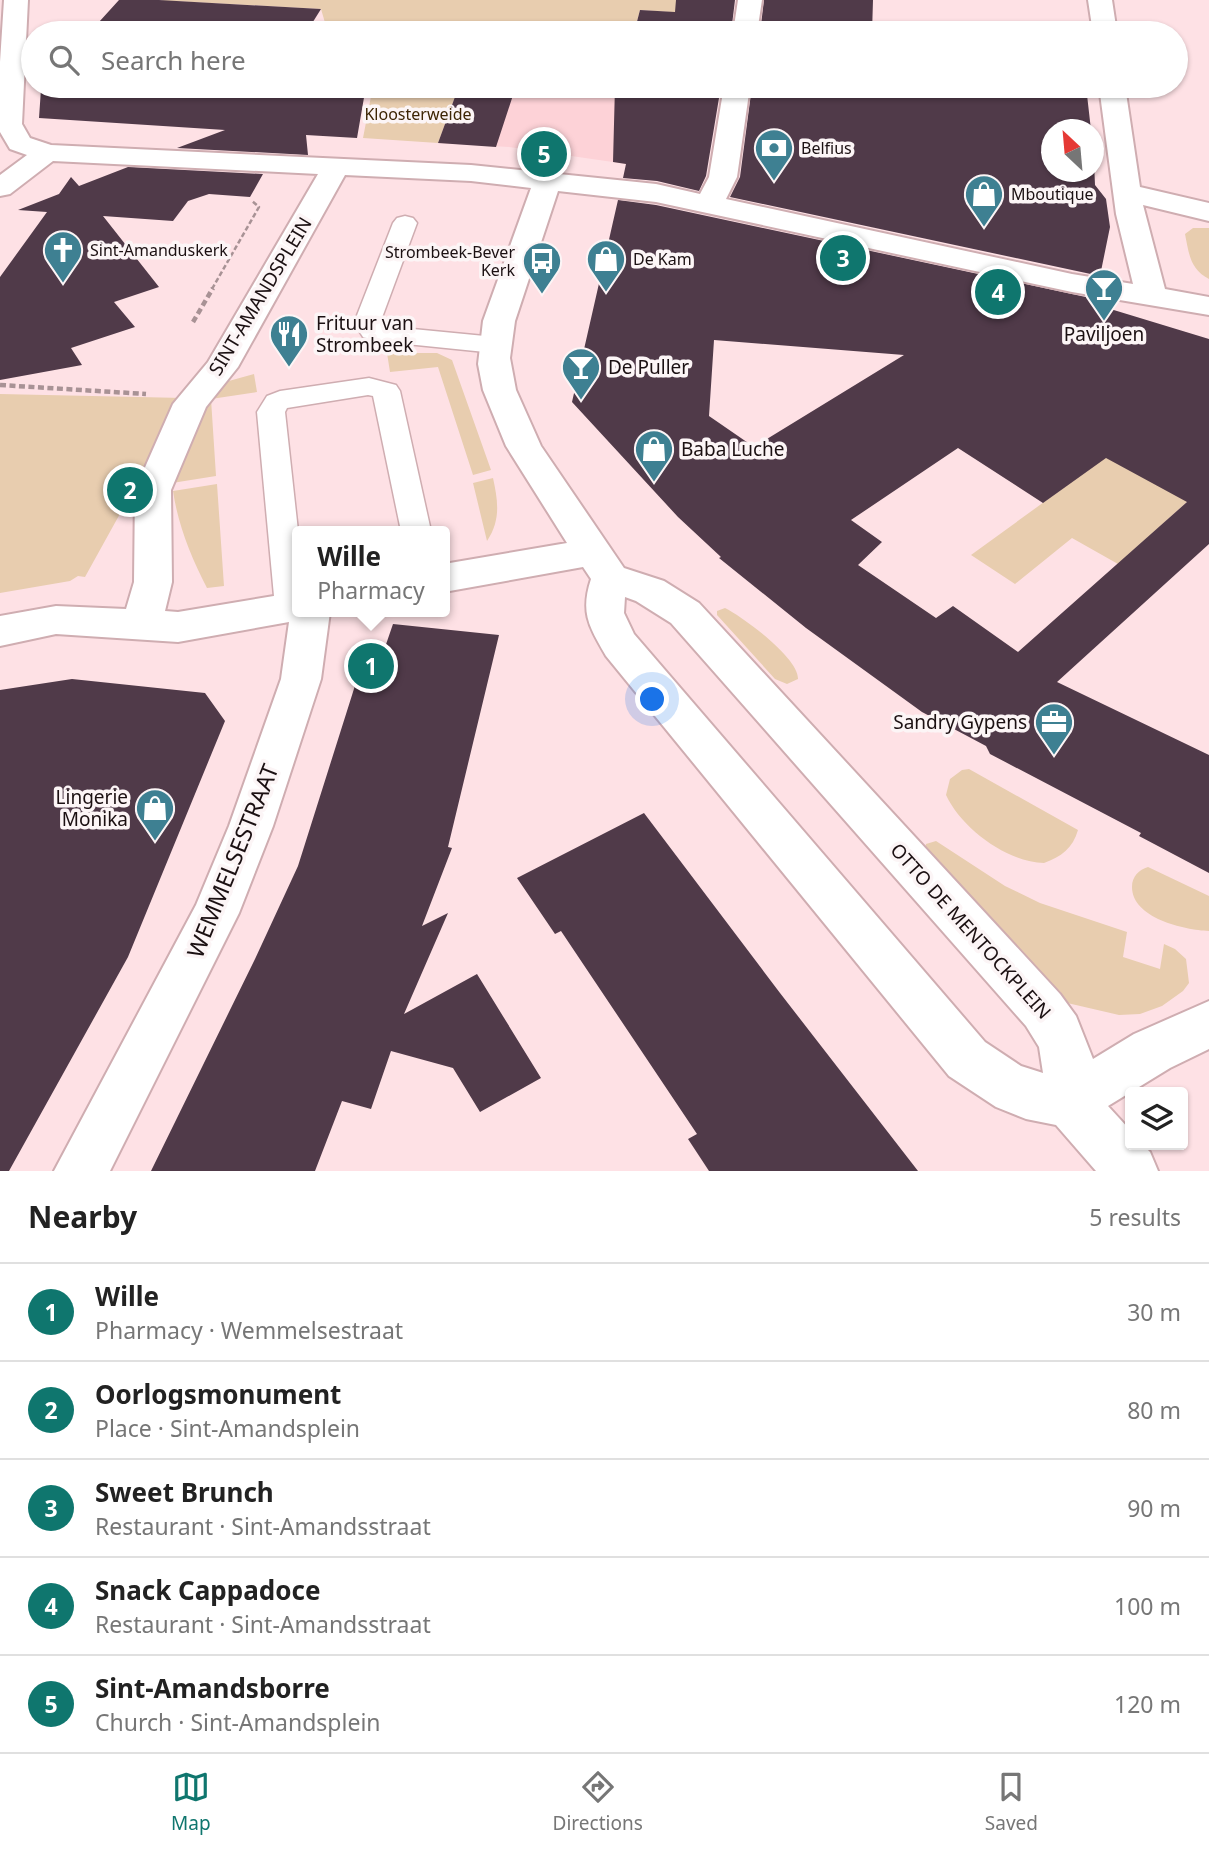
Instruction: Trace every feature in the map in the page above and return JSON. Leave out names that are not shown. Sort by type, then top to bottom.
[{"type":"street","points":[[16,0],[4,86],[9,124],[14,138],[20,144],[47,153],[471,173],[656,193],[1072,283],[1209,306]]},
{"type":"street","points":[[747,21],[750,0]]},
{"type":"street","points":[[1100,0],[1103,21]]},
{"type":"street","points":[[710,203],[723,177],[735,98]]},
{"type":"street","points":[[1114,98],[1130,214],[1152,297]]},
{"type":"street","points":[[0,188],[47,153]]},
{"type":"street","name":"SINT-AMANDSPLEIN","points":[[141,626],[153,582],[153,490],[190,404],[222,367],[336,166]]},
{"type":"street","points":[[547,182],[499,321],[495,345],[496,378],[517,435],[529,457],[602,565],[603,612],[620,645],[967,1059],[996,1082],[1037,1099],[1069,1101],[1152,1051],[1209,1024]]},
{"type":"street","points":[[1128,193],[1209,212]]},
{"type":"street","points":[[1152,297],[1209,316]]},
{"type":"street","points":[[450,578],[602,565]]},
{"type":"street","name":"OTTO DE MENTOCKPLEIN","points":[[602,565],[685,613],[1043,1010],[1060,1032],[1068,1054],[1069,1101]]},
{"type":"street","points":[[0,631],[76,620],[141,626],[205,624],[292,609]]},
{"type":"street","name":"WEMMELSESTRAAT","points":[[81,1171],[216,913],[251,825],[297,692],[300,617]]},
{"type":"street","points":[[1069,1101],[1131,1171]]},
{"type":"lane","points":[[405,223],[367,323],[368,327],[384,334],[495,345]]},
{"type":"lane","points":[[292,554],[271,412],[277,402],[290,397],[369,386],[386,391],[415,526]]},
{"type":"path","points":[[191,326],[259,207],[254,202],[240,200]]},
{"type":"path","points":[[0,384],[152,394]]},
{"type":"shaded area","points":[[455,98],[702,98],[675,171],[509,147],[438,143]]},
{"type":"green space","points":[[162,0],[717,0],[715,15],[640,10],[637,21],[324,21],[321,9],[174,1],[165,4]]},
{"type":"green space","name":"Kloosterweide","points":[[371,98],[455,98],[438,143],[363,138]]},
{"type":"green space","points":[[1193,228],[1209,228],[1209,279],[1194,266],[1189,254],[1185,234]]},
{"type":"green space","points":[[387,353],[437,353],[452,360],[491,470],[473,475],[438,367],[390,372]]},
{"type":"green space","points":[[254,374],[257,392],[211,399],[216,476],[172,483],[199,402],[218,384]]},
{"type":"green space","points":[[0,394],[184,398],[85,577],[78,576],[70,581],[0,593]]},
{"type":"green space","points":[[1106,457],[1188,501],[1118,564],[1072,538],[1015,584],[971,555]]},
{"type":"green space","points":[[493,478],[497,510],[495,526],[487,541],[473,483]]},
{"type":"green space","points":[[217,484],[224,586],[207,588],[186,541],[173,491]]},
{"type":"green space","points":[[725,608],[756,629],[780,650],[790,660],[798,679],[787,684],[775,679],[717,615],[717,611]]},
{"type":"green space","points":[[969,769],[1078,830],[1070,847],[1044,863],[1030,861],[1001,850],[974,831],[953,808],[946,795],[950,779],[962,770]]},
{"type":"green space","points":[[936,841],[1005,886],[1040,903],[1127,932],[1123,957],[1160,969],[1164,944],[1175,949],[1186,959],[1189,983],[1183,991],[1162,1006],[1140,1014],[1119,1015],[1063,1002],[925,849],[926,844]]},
{"type":"green space","points":[[1148,867],[1209,896],[1209,931],[1174,925],[1141,907],[1134,898],[1132,883],[1137,874]]},
{"type":"building","points":[[119,0],[321,9],[314,21],[100,21]]},
{"type":"building","points":[[676,0],[735,0],[732,21],[637,21],[640,10],[675,12]]},
{"type":"building","points":[[764,0],[873,0],[872,21],[761,21]]},
{"type":"building","points":[[40,98],[364,98],[357,138],[306,135],[308,155],[177,148],[225,130],[39,118]]},
{"type":"building","points":[[455,98],[512,98],[496,147],[438,143]]},
{"type":"building","points":[[615,98],[719,98],[706,176],[699,191],[657,181],[623,178],[626,164],[613,162]]},
{"type":"building","points":[[750,98],[1087,98],[1090,119],[1041,119],[1041,182],[1095,182],[1106,199],[1110,227],[1100,276],[730,197],[740,177]]},
{"type":"building","name":"Sint-Amanduskerk","points":[[128,167],[263,174],[250,197],[209,194],[188,201],[173,221],[103,216],[159,287],[114,302],[135,327],[71,348],[82,365],[0,380],[0,277],[47,212],[18,210],[59,194],[71,177],[79,186]]},
{"type":"building","points":[[618,200],[656,205],[1095,299],[1094,304],[1209,339],[1209,544],[1057,682],[1209,755],[1209,873],[1139,836],[1141,833],[990,754],[986,746],[922,712],[806,628],[719,558],[721,557],[678,517],[572,402]],"holes":[[[714,340],[904,355],[754,447],[709,416]],[[958,448],[1043,503],[1106,458],[1187,502],[1018,652],[953,606],[936,618],[858,565],[882,542],[851,520]]]},
{"type":"building","points":[[393,624],[499,635],[448,847],[452,848],[422,926],[448,913],[404,1014],[477,974],[541,1078],[480,1112],[453,1068],[391,1051],[371,1109],[342,1101],[315,1171],[151,1171],[298,866],[365,654],[382,656]]},
{"type":"building","points":[[72,679],[205,693],[225,721],[128,957],[9,1171],[0,1171],[0,690]]},
{"type":"building","points":[[644,813],[918,1171],[709,1171],[688,1139],[697,1134],[561,931],[555,934],[517,878]]},
{"type":"place","name":"Sint-Amandsborre","points":[[544,154]]},
{"type":"place","name":"Belfius","points":[[774,182]]},
{"type":"place","name":"Mboutique","points":[[984,228]]},
{"type":"place","name":"Sweet Brunch","points":[[843,258]]},
{"type":"place","name":"Sint-Amanduskerk","points":[[63,284]]},
{"type":"place","name":"Snack Cappadoce","points":[[998,292]]},
{"type":"place","name":"De Kam","points":[[606,293]]},
{"type":"place","name":"Strombeek-Bever Kerk","points":[[542,295]]},
{"type":"place","name":"Paviljoen","points":[[1104,322]]},
{"type":"place","name":"Frituur van Strombeek","points":[[289,368]]},
{"type":"place","name":"De Puller","points":[[581,401]]},
{"type":"place","name":"Baba Luche","points":[[654,483]]},
{"type":"place","name":"Oorlogsmonument","points":[[130,490]]},
{"type":"place","name":"Wille","points":[[371,666]]},
{"type":"place","name":"Sandry Gypens","points":[[1054,756]]},
{"type":"place","name":"Lingerie Monika","points":[[155,842]]}]
